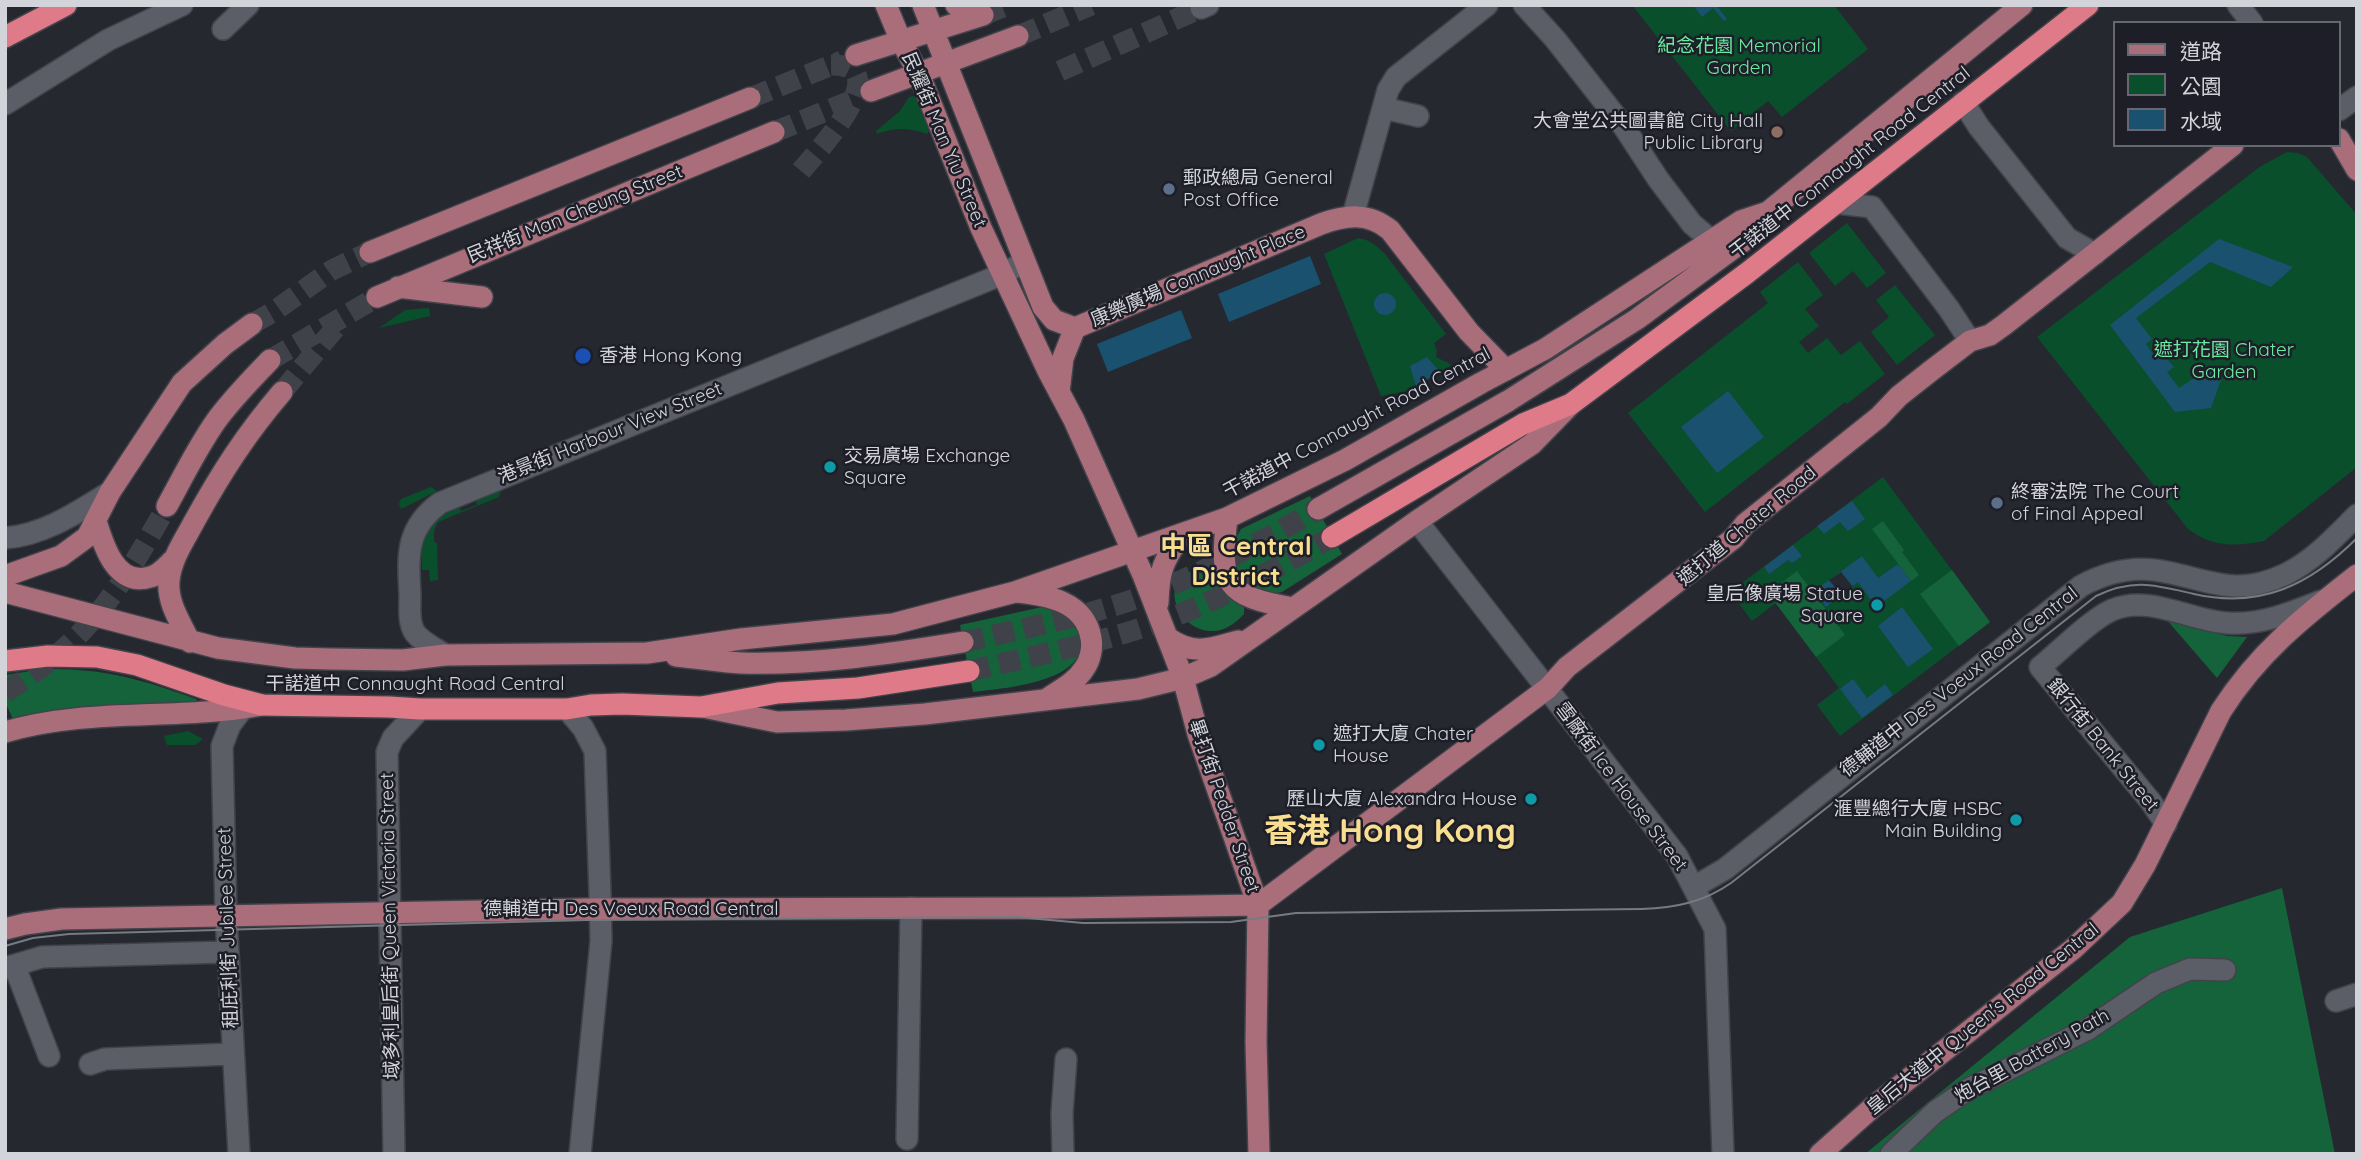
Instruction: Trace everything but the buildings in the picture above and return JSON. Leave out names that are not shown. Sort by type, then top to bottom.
[{"type":"highway","points":[[5,46],[15,32],[66,5]]},
{"type":"highway","name":"干諾道中 Connaught Road Central","points":[[1332,537],[1522,424],[1571,404],[1736,281],[2088,5]]},
{"type":"highway","points":[[5,661],[73,656],[121,661],[253,706]]},
{"type":"highway","name":"干諾道中 Connaught Road Central","points":[[253,706],[567,709],[622,704],[701,707],[778,694],[879,685],[969,671]]},
{"type":"main road","name":"民耀街 Man Yiu Street","points":[[886,5],[919,74],[975,215],[1003,274]]},
{"type":"main road","name":"民耀街 Man Yiu Street","points":[[923,5],[1024,262]]},
{"type":"main road","points":[[856,55],[983,15],[956,5]]},
{"type":"main road","name":"干諾道中 Connaught Road Central","points":[[1318,509],[1508,401],[1637,319],[1750,236],[1768,212],[2022,5]]},
{"type":"main road","points":[[871,92],[1018,36]]},
{"type":"main road","points":[[370,252],[750,98]]},
{"type":"main road","name":"民祥街 Man Cheung Street","points":[[377,297],[774,132]]},
{"type":"main road","points":[[2341,142],[2357,170]]},
{"type":"main road","name":"遮打道 Chater Road","points":[[1258,905],[1541,680],[1567,667],[1734,538],[1745,524],[1879,417],[1899,396],[1970,341],[1990,335],[2230,147]]},
{"type":"main road","name":"干諾道中 Connaught Road Central","points":[[647,653],[741,639],[893,624],[1015,592],[1227,518],[1345,460],[1506,370],[1591,321],[1741,221],[1768,212]]},
{"type":"main road","points":[[1353,216],[1373,219],[1390,230],[1469,332],[1506,370]]},
{"type":"main road","name":"康樂廣場 Connaught Place","points":[[1024,262],[1047,314],[1061,325],[1075,328],[1321,224],[1353,216]]},
{"type":"main road","points":[[1003,274],[1074,419],[1133,552]]},
{"type":"main road","points":[[398,286],[482,298]]},
{"type":"main road","points":[[5,576],[42,564],[77,546],[87,537],[110,492],[182,383],[225,344],[252,324]]},
{"type":"main road","points":[[1059,392],[1063,358],[1075,328]]},
{"type":"main road","points":[[167,506],[217,420],[270,360]]},
{"type":"main road","points":[[96,520],[104,549],[122,572],[135,579],[150,578],[172,561],[225,466],[242,440],[282,392]]},
{"type":"main road","name":"干諾道中 Connaught Road Central","points":[[701,707],[777,722],[846,720],[925,714],[1138,689],[1183,678],[1211,666],[1532,444],[1571,404]]},
{"type":"main road","points":[[1227,518],[1222,555],[1226,577],[1231,584],[1254,600],[1293,608]]},
{"type":"main road","points":[[1158,614],[1160,571],[1167,555],[1182,534]]},
{"type":"main road","name":"畢打街 Pedder Street","points":[[1133,552],[1183,678],[1198,734],[1258,905],[1256,1042],[1259,1154]]},
{"type":"main road","points":[[172,561],[169,591],[174,610],[190,642]]},
{"type":"main road","name":"皇后大道中 Queen's Road Central","points":[[1820,1154],[1872,1107],[2030,984],[2122,903],[2166,824],[2221,711],[2235,690],[2279,640],[2322,600],[2357,575]]},
{"type":"main road","name":"干諾道中 Connaught Road Central","points":[[5,592],[190,642],[295,658],[403,660],[445,655],[647,653],[740,663],[819,661],[904,652],[963,642]]},
{"type":"main road","points":[[1015,592],[1068,604],[1080,613],[1092,640],[1084,669],[1074,680],[1045,700]]},
{"type":"main road","points":[[1168,638],[1179,646],[1192,650],[1205,650],[1247,639]]},
{"type":"main road","name":"干諾道中 Connaught Road Central","points":[[5,732],[37,722],[253,706]]},
{"type":"main road","name":"德輔道中 Des Voeux Road Central","points":[[5,929],[62,919],[390,912],[1258,905]]},
{"type":"street","points":[[5,104],[108,40],[182,5]]},
{"type":"street","points":[[223,29],[248,5]]},
{"type":"street","points":[[1353,216],[1388,90],[1396,77],[1488,5]]},
{"type":"street","points":[[1524,5],[1555,38],[1624,127],[1692,224],[1711,240]]},
{"type":"street","points":[[2238,5],[2250,21]]},
{"type":"street","points":[[2341,109],[2357,97]]},
{"type":"street","points":[[1963,102],[1979,127],[2067,238],[2095,254]]},
{"type":"street","points":[[1383,108],[1418,116]]},
{"type":"street","points":[[1837,203],[1872,207],[1950,309],[1970,341]]},
{"type":"street","name":"港景街 Harbour View Street","points":[[445,655],[414,631],[411,621],[408,562],[415,531],[429,511],[440,503],[1003,274],[1024,262]]},
{"type":"street","points":[[5,538],[35,532],[60,522],[110,492]]},
{"type":"street","name":"德輔道中 Des Voeux Road Central","points":[[1695,887],[1730,866],[2081,586],[2096,578],[2133,570],[2154,570],[2211,584],[2236,587],[2256,584],[2286,574],[2305,563],[2357,515]]},
{"type":"street","name":"雪廠街 Ice House Street","points":[[1417,521],[1677,856],[1695,887],[1715,929],[1717,942],[1723,1154]]},
{"type":"street","name":"德輔道中 Des Voeux Road Central","points":[[2040,667],[2097,620],[2112,611],[2133,605],[2164,608],[2197,619],[2229,624],[2275,618],[2322,600]]},
{"type":"street","name":"銀行街 Bank Street","points":[[2040,667],[2153,804],[2166,824]]},
{"type":"street","name":"租庇利街 Jubilee Street","points":[[239,1154],[226,916],[222,746],[230,725],[253,706]]},
{"type":"street","name":"域多利皇后街 Queen Victoria Street","points":[[394,1154],[387,752],[393,738],[420,709]]},
{"type":"street","points":[[567,709],[583,728],[595,751],[601,941],[580,1154]]},
{"type":"street","points":[[907,1139],[911,908]]},
{"type":"street","points":[[49,1056],[12,972],[42,957],[228,952]]},
{"type":"street","name":"炮台里 Battery Path","points":[[1891,1154],[1935,1112],[1967,1090],[2088,1029],[2156,983],[2190,969],[2225,970]]},
{"type":"street","points":[[2336,1001],[2357,994]]},
{"type":"street","points":[[90,1064],[105,1059],[232,1054]]},
{"type":"street","points":[[1063,1154],[1062,1112],[1066,1059]]},
{"type":"green space","name":"紀念花園 Memorial Garden","points":[[1632,5],[1834,5],[1868,49],[1782,117],[1768,101],[1731,131]]},
{"type":"green space","points":[[915,96],[929,131],[927,134],[902,129],[877,134],[876,131],[900,111],[909,97]]},
{"type":"green space","name":"遮打花園 Chater Garden","points":[[2287,152],[2307,157],[2357,215],[2357,467],[2264,541],[2224,544],[2206,539],[2188,529],[2037,337],[2261,166]]},
{"type":"green space","points":[[1847,223],[1886,273],[1867,288],[1853,271],[1835,286],[1809,253]]},
{"type":"green space","points":[[1358,238],[1373,243],[1385,254],[1446,334],[1434,343],[1436,357],[1452,365],[1407,391],[1381,396],[1324,254]]},
{"type":"green space","points":[[1798,262],[1823,295],[1805,309],[1819,326],[1799,342],[1808,353],[1827,338],[1841,355],[1860,341],[1885,374],[1847,404],[1845,402],[1705,512],[1628,413],[1768,303],[1760,292]]},
{"type":"green space","points":[[1895,285],[1935,335],[1897,365],[1871,332],[1889,317],[1876,300]]},
{"type":"green space","points":[[429,308],[430,316],[379,328],[405,310]]},
{"type":"green space","name":"皇后像廣場 Statue Square","points":[[1883,477],[1990,622],[1840,736],[1817,705],[1839,688],[1776,603],[1752,621],[1730,592]]},
{"type":"green space","points":[[431,487],[437,491],[401,509],[401,499]]},
{"type":"green space","points":[[501,490],[499,497],[438,522],[434,531],[434,542],[437,543],[438,580],[430,581],[429,570],[422,570],[422,548],[428,531],[439,518],[459,507],[461,511],[477,505],[476,501]]},
{"type":"green space","points":[[1310,496],[1342,554],[1282,592],[1273,594],[1247,586],[1235,572],[1232,545],[1241,529]]},
{"type":"green space","points":[[1883,521],[1919,575],[1911,581],[1872,529]]},
{"type":"green space","points":[[1197,570],[1207,572],[1244,608],[1244,614],[1226,628],[1209,631],[1194,626],[1183,616],[1176,603],[1175,589],[1182,577]]},
{"type":"green space","points":[[1952,570],[1990,622],[1959,646],[1920,594]]},
{"type":"green space","points":[[1797,571],[1845,635],[1816,657],[1768,593]]},
{"type":"green space","points":[[1042,607],[1063,613],[1075,623],[1081,646],[1075,660],[1063,671],[1046,679],[973,692],[960,625]]},
{"type":"green space","points":[[2166,619],[2227,636],[2247,637],[2217,678]]},
{"type":"green space","points":[[44,669],[85,670],[122,676],[196,699],[198,703],[13,719],[5,702],[5,675]]},
{"type":"green space","points":[[188,731],[203,739],[195,745],[167,745],[164,736]]},
{"type":"green space","points":[[2282,888],[2335,1154],[1865,1154],[2130,937]]},
{"type":"water","points":[[1693,5],[1716,5],[1727,19],[1724,21],[1713,8],[1702,17]]},
{"type":"water","points":[[2219,239],[2293,267],[2271,287],[2210,262],[2136,318],[2152,339],[2146,344],[2155,357],[2163,354],[2174,367],[2167,372],[2179,388],[2212,366],[2222,377],[2211,408],[2175,412],[2110,325]]},
{"type":"water","points":[[1310,256],[1321,284],[1229,322],[1218,294]]},
{"type":"water","points":[[1385,293],[1393,296],[1396,304],[1393,312],[1385,315],[1377,312],[1374,304],[1377,296]]},
{"type":"water","points":[[1181,310],[1192,338],[1108,372],[1097,344]]},
{"type":"water","points":[[1427,357],[1440,372],[1416,386],[1410,366]]},
{"type":"water","points":[[1728,391],[1764,437],[1717,473],[1681,427]]},
{"type":"water","points":[[1852,501],[1865,519],[1848,531],[1840,522],[1824,534],[1817,526]]},
{"type":"water","points":[[1793,545],[1802,556],[1792,563],[1788,560],[1769,574],[1764,567]]},
{"type":"water","points":[[1862,556],[1878,578],[1898,564],[1911,581],[1876,607],[1858,582],[1826,607],[1814,591]]},
{"type":"water","points":[[1902,607],[1933,649],[1908,667],[1878,626]]},
{"type":"water","points":[[1853,679],[1867,698],[1885,684],[1893,695],[1862,718],[1840,689]]},
{"type":"pier","points":[[1841,572],[1853,587],[1841,595],[1829,580]]},
{"type":"tunnel","points":[[983,15],[1008,5]]},
{"type":"tunnel","points":[[1018,36],[1091,5]]},
{"type":"tunnel","points":[[1060,71],[1201,8]]},
{"type":"tunnel","points":[[750,98],[842,61]]},
{"type":"tunnel","points":[[801,171],[848,111],[856,93],[858,79],[850,69],[831,65]]},
{"type":"tunnel","points":[[774,132],[856,99]]},
{"type":"tunnel","points":[[252,324],[332,270],[370,252]]},
{"type":"tunnel","points":[[270,360],[377,297]]},
{"type":"tunnel","points":[[282,392],[337,326]]},
{"type":"tunnel","points":[[5,692],[34,673],[81,633],[134,563],[167,506]]},
{"type":"tunnel","points":[[963,642],[1071,618],[1135,599],[1228,558],[1318,509]]},
{"type":"tunnel","points":[[969,671],[1105,639],[1174,617],[1243,586],[1332,537]]},
{"type":"tram line","points":[[5,946],[33,938],[69,934],[586,920],[1017,917],[1083,923],[1231,922],[1296,913],[1642,909],[1678,905],[1710,895],[1731,883],[2096,596],[2133,585],[2168,588],[2218,598],[2263,595],[2283,589],[2321,569],[2357,538]]},
{"type":"place","name":"大會堂公共圖書館 City Hall Public Library","points":[[1777,132]]},
{"type":"place","name":"郵政總局 General Post Office","points":[[1169,189]]},
{"type":"place","name":"香港 Hong Kong","points":[[583,356]]},
{"type":"place","name":"交易廣場 Exchange Square","points":[[830,467]]},
{"type":"place","name":"終審法院 The Court of Final Appeal","points":[[1997,503]]},
{"type":"place","name":"皇后像廣場 Statue Square","points":[[1877,605]]},
{"type":"place","name":"遮打大廈 Chater House","points":[[1319,745]]},
{"type":"place","name":"歷山大廈 Alexandra House","points":[[1531,799]]},
{"type":"place","name":"滙豐總行大廈 HSBC Main Building","points":[[2016,820]]},
{"type":"district","name":"中區 Central District","points":[[1236,562]]},
{"type":"district","name":"香港 Hong Kong","points":[[1390,832]]}]
